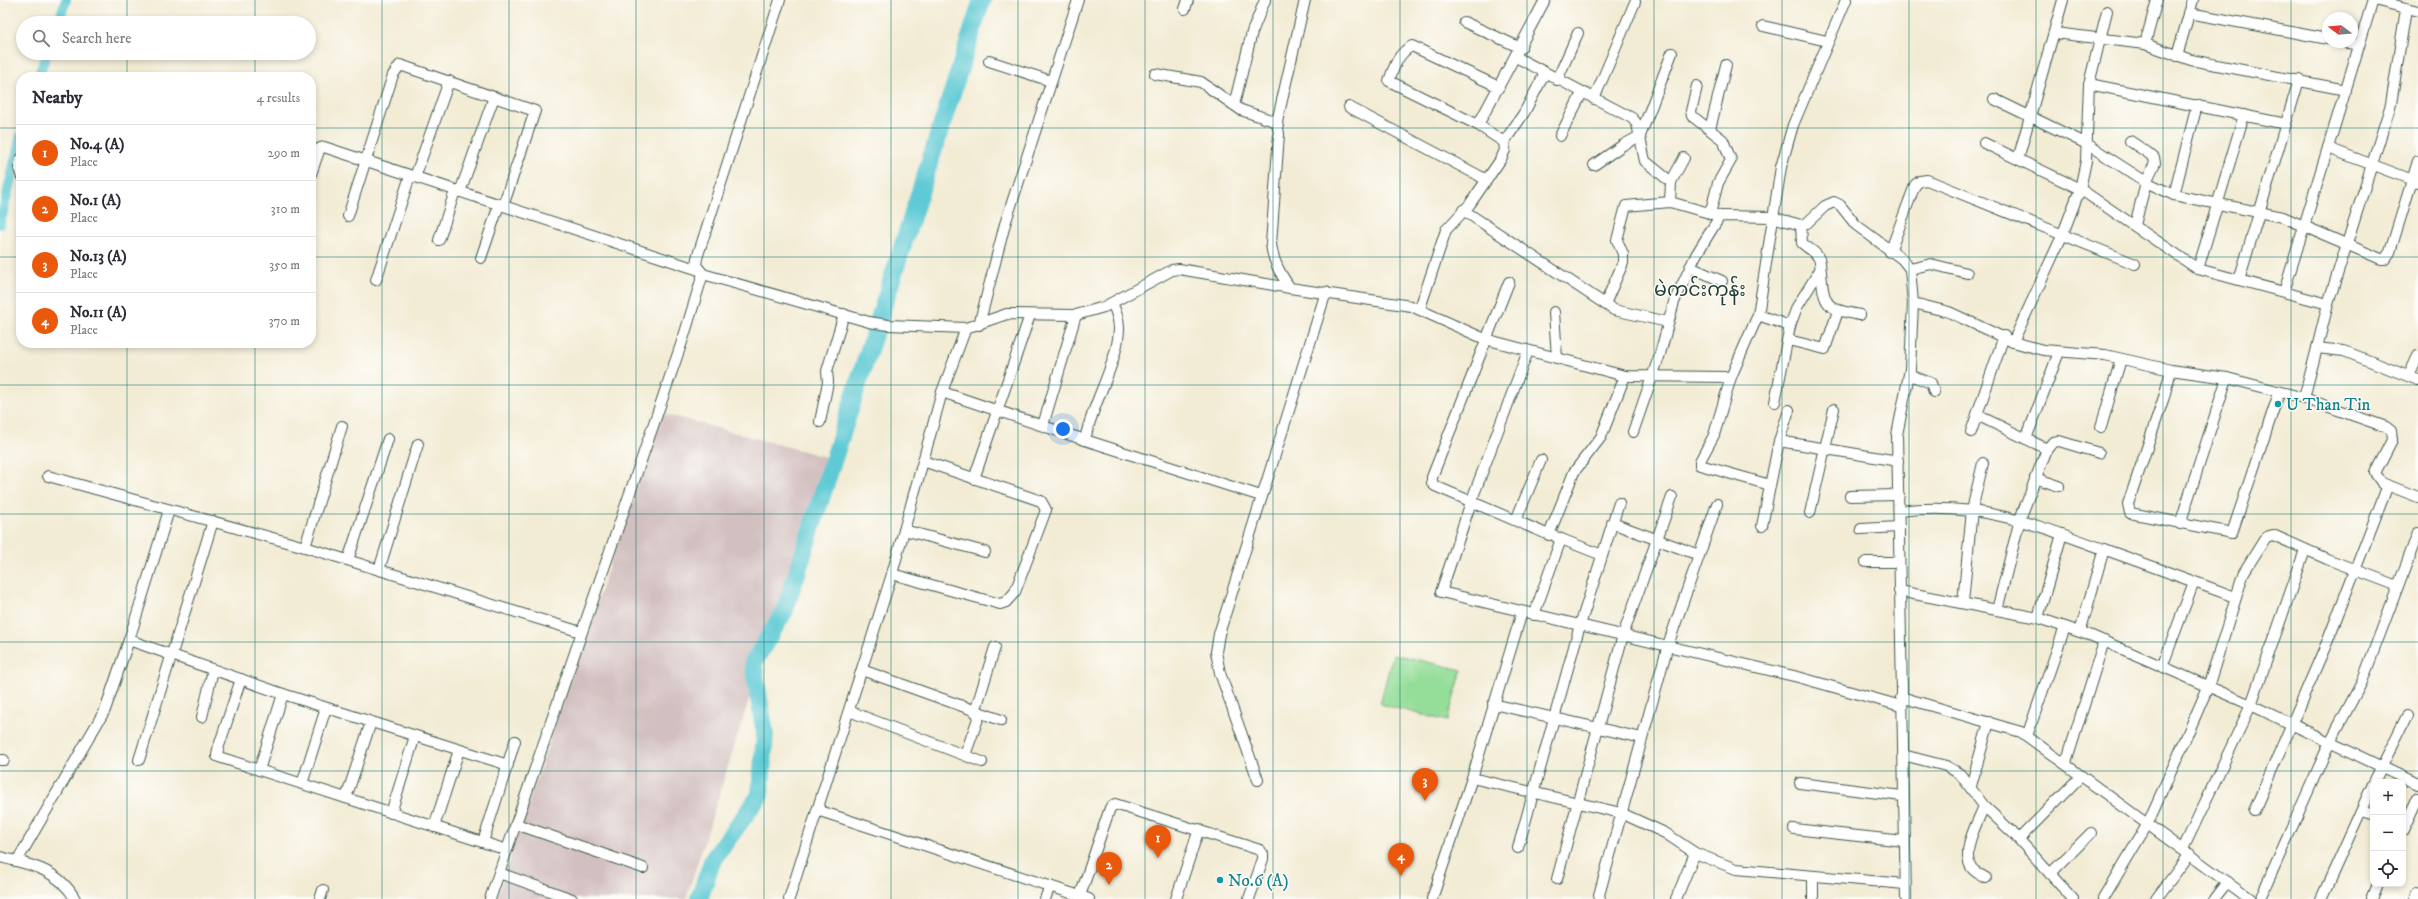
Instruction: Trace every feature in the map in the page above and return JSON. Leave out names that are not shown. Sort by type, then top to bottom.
[{"type":"street","points":[[490,899],[663,398],[701,272],[697,258],[780,0]]},
{"type":"street","points":[[979,324],[1005,224],[1078,0]]},
{"type":"street","points":[[1234,105],[1252,32],[1265,0]]},
{"type":"street","points":[[1290,288],[1278,271],[1273,258],[1271,244],[1279,134],[1277,122],[1305,0]]},
{"type":"street","points":[[1478,125],[1521,48],[1544,0]]},
{"type":"street","points":[[1770,486],[1700,463],[1714,435],[1731,377],[1758,315],[1772,217],[1781,167],[1792,125],[1846,0]]},
{"type":"street","points":[[2018,159],[2055,33],[2063,0]]},
{"type":"street","points":[[2146,44],[2157,0]]},
{"type":"street","points":[[2177,56],[2193,0]]},
{"type":"street","points":[[2284,292],[2374,0],[2418,11]]},
{"type":"street","points":[[1594,99],[1635,2]]},
{"type":"street","points":[[2304,398],[2328,304],[2391,104],[2406,9]]},
{"type":"street","points":[[2013,342],[2062,236],[2080,190],[2087,144],[2089,84],[2107,11]]},
{"type":"street","points":[[2189,13],[2322,38]]},
{"type":"street","points":[[1464,22],[1521,48]]},
{"type":"street","points":[[1763,26],[1827,41]]},
{"type":"street","points":[[1557,80],[1578,33]]},
{"type":"street","points":[[2055,33],[2099,40],[2146,44],[2191,60],[2346,90]]},
{"type":"street","points":[[1499,87],[1417,47],[1412,46],[1407,48],[1397,61],[1389,81],[1478,125],[1504,142]]},
{"type":"street","points":[[1594,165],[1623,145],[1640,136],[1672,53]]},
{"type":"street","points":[[1516,57],[1557,80],[1632,118],[1637,124],[1645,161],[1671,182]]},
{"type":"street","points":[[989,61],[1051,81]]},
{"type":"street","points":[[348,216],[397,67],[404,65],[536,112],[481,258]]},
{"type":"street","points":[[1710,129],[1726,65]]},
{"type":"street","points":[[1420,308],[1446,230],[1487,180],[1501,159],[1505,150],[1504,142],[1524,113],[1545,73]]},
{"type":"street","points":[[1155,74],[1202,82],[1234,105],[1250,113],[1277,122]]},
{"type":"street","points":[[2240,280],[2299,80]]},
{"type":"street","points":[[376,280],[412,176],[449,81]]},
{"type":"street","points":[[2089,84],[2286,124]]},
{"type":"street","points":[[1634,432],[1654,375],[1674,302],[1715,215],[1718,183],[1731,160],[1723,140],[1692,116],[1691,111],[1697,86]]},
{"type":"street","points":[[1560,136],[1582,93]]},
{"type":"street","points":[[439,240],[494,97]]},
{"type":"street","points":[[1994,99],[2087,144],[2146,182],[2174,195],[2217,205],[2261,212],[2304,225],[2381,258],[2387,257],[2414,181],[2418,162]]},
{"type":"street","points":[[2174,195],[2197,105]]},
{"type":"street","points":[[1349,107],[1487,180]]},
{"type":"street","points":[[2198,269],[2244,115]]},
{"type":"street","points":[[2130,141],[2154,158],[2155,163],[2146,182],[2135,225]]},
{"type":"street","points":[[1984,143],[2080,190],[2135,225],[2198,269],[2328,304]]},
{"type":"street","points":[[316,160],[320,148],[365,161],[701,272],[869,322],[888,325],[966,328],[1000,315],[1076,315],[1112,303],[1172,270],[1179,269],[1290,288],[1378,299],[1420,308],[1485,339],[1625,376],[1654,375],[1731,377]]},
{"type":"street","points":[[2328,148],[2414,181]]},
{"type":"street","points":[[1670,202],[1671,182],[1684,158]]},
{"type":"street","points":[[1884,248],[1915,185],[1920,181],[1927,180],[2134,264]]},
{"type":"street","points":[[1605,304],[1623,263],[1623,254],[1617,240],[1624,208],[1629,205],[1670,202],[1715,215],[1772,217],[1801,225],[1807,223],[1825,206],[1834,202],[1840,205],[1856,225],[1884,248],[1902,259],[1910,269],[1913,303],[1910,375],[1897,435],[1899,495],[1898,591],[1902,796],[1906,899]]},
{"type":"street","points":[[1463,210],[1614,310],[1635,316],[1668,322]]},
{"type":"street","points":[[1801,225],[1802,243],[1818,256],[1825,298],[1828,305],[1838,311],[1860,314]]},
{"type":"street","points":[[1910,269],[1931,264],[1967,273]]},
{"type":"street","points":[[1690,267],[1722,281]]},
{"type":"street","points":[[1775,402],[1790,326],[1798,307],[1820,270]]},
{"type":"street","points":[[1509,282],[1485,339],[1432,477],[1432,483],[1435,486],[1471,502],[1549,535],[1602,555]]},
{"type":"street","points":[[1258,780],[1220,673],[1216,652],[1219,634],[1261,496],[1326,292]]},
{"type":"street","points":[[1086,440],[1116,346],[1119,329],[1117,316],[1112,303]]},
{"type":"street","points":[[1913,303],[1949,312],[2004,336],[2013,342],[2043,350],[2106,355],[2171,370],[2228,378],[2279,393],[2304,398],[2386,427],[2391,431],[2392,440],[2377,464],[2375,473],[2377,479],[2388,486],[2418,497]]},
{"type":"street","points":[[1788,340],[1825,349],[1838,311]]},
{"type":"street","points":[[1554,312],[1557,358]]},
{"type":"street","points":[[820,422],[828,382],[827,371],[844,314]]},
{"type":"street","points":[[974,479],[1030,315]]},
{"type":"street","points":[[1044,426],[1076,315]]},
{"type":"street","points":[[1758,315],[1790,326]]},
{"type":"street","points":[[789,899],[892,574],[942,392],[966,328]]},
{"type":"street","points":[[1971,432],[2004,336]]},
{"type":"street","points":[[2317,348],[2344,351],[2413,378],[2418,356]]},
{"type":"street","points":[[1528,351],[1471,502],[1440,591],[1534,615],[1668,645],[1989,722],[2028,736],[2147,825],[2250,899]]},
{"type":"street","points":[[2026,439],[2059,352]]},
{"type":"street","points":[[2101,426],[2121,359]]},
{"type":"street","points":[[2171,370],[2128,504],[2128,510],[2130,513],[2232,533],[2279,393]]},
{"type":"street","points":[[1910,375],[1931,383],[1934,392]]},
{"type":"street","points":[[1549,535],[1574,472],[1601,437],[1625,376]]},
{"type":"street","points":[[2180,524],[2228,378]]},
{"type":"street","points":[[942,392],[1261,496]]},
{"type":"street","points":[[1810,513],[1834,409]]},
{"type":"street","points":[[1762,526],[1779,441],[1789,410]]},
{"type":"street","points":[[1976,415],[2047,449]]},
{"type":"street","points":[[305,547],[342,426]]},
{"type":"street","points":[[348,560],[388,439]]},
{"type":"street","points":[[1779,441],[1898,461]]},
{"type":"street","points":[[1997,610],[2020,519],[2047,449],[2053,442],[2059,441],[2099,453]]},
{"type":"street","points":[[380,570],[418,444]]},
{"type":"street","points":[[1516,520],[1541,460]]},
{"type":"street","points":[[892,574],[1000,604],[1011,597],[1046,510],[1041,501],[923,461]]},
{"type":"street","points":[[1963,602],[1972,510],[1983,463]]},
{"type":"street","points":[[48,476],[305,547],[581,632]]},
{"type":"street","points":[[2035,478],[2059,486]]},
{"type":"street","points":[[2254,811],[2293,725],[2388,486]]},
{"type":"street","points":[[1850,496],[1899,495]]},
{"type":"street","points":[[1557,880],[1623,635],[1672,496]]},
{"type":"street","points":[[1518,848],[1535,794],[1580,625],[1619,503]]},
{"type":"street","points":[[1600,899],[1599,895],[1668,645],[1717,504]]},
{"type":"street","points":[[1899,511],[1928,508],[1972,510],[2020,519],[2235,597]]},
{"type":"street","points":[[17,861],[105,710],[129,640],[169,510]]},
{"type":"street","points":[[139,760],[213,521]]},
{"type":"street","points":[[1612,524],[1699,555]]},
{"type":"street","points":[[1861,529],[1899,527]]},
{"type":"street","points":[[904,530],[985,552]]},
{"type":"street","points":[[2260,899],[2330,742],[2362,682],[2418,533]]},
{"type":"street","points":[[2038,618],[2062,534]]},
{"type":"street","points":[[2103,899],[2147,825],[2208,687],[2244,572],[2266,537],[2273,535],[2305,550],[2398,586]]},
{"type":"street","points":[[1534,615],[1561,539]]},
{"type":"street","points":[[2080,632],[2104,549]]},
{"type":"street","points":[[2156,899],[2186,852],[2251,705],[2305,550]]},
{"type":"street","points":[[1866,562],[1899,562]]},
{"type":"street","points":[[2162,667],[2194,582]]},
{"type":"street","points":[[1898,591],[1963,602],[2038,618],[2080,632],[2251,705],[2381,768],[2418,784]]},
{"type":"street","points":[[1432,899],[1472,778],[1493,704],[1522,612]]},
{"type":"street","points":[[2028,736],[2065,627]]},
{"type":"street","points":[[129,640],[283,694],[508,765]]},
{"type":"street","points":[[2066,763],[2104,641]]},
{"type":"street","points":[[965,755],[978,713],[995,647]]},
{"type":"street","points":[[202,717],[213,670]]},
{"type":"street","points":[[862,670],[1001,720]]},
{"type":"street","points":[[241,679],[217,756],[507,850]]},
{"type":"street","points":[[259,770],[283,694]]},
{"type":"street","points":[[1493,704],[1642,738]]},
{"type":"street","points":[[302,784],[326,708]]},
{"type":"street","points":[[849,712],[982,762]]},
{"type":"street","points":[[2376,779],[2407,716]]},
{"type":"street","points":[[346,798],[371,722]]},
{"type":"street","points":[[1971,786],[1989,722]]},
{"type":"street","points":[[390,812],[415,736]]},
{"type":"street","points":[[483,842],[516,741]]},
{"type":"street","points":[[434,827],[459,750]]},
{"type":"street","points":[[1902,754],[1946,766],[1960,774],[1971,786],[1984,806],[2019,839],[2073,899]]},
{"type":"street","points":[[2019,839],[2081,776]]},
{"type":"street","points":[[1472,778],[1577,804],[1621,813],[1665,834],[1695,853],[1740,870],[1905,884]]},
{"type":"street","points":[[1800,783],[1902,796]]},
{"type":"street","points":[[2321,899],[2370,792]]},
{"type":"street","points":[[2406,822],[2418,798]]},
{"type":"street","points":[[817,810],[1085,897],[1110,808],[1115,804],[1199,829],[1260,850],[1264,854],[1249,899]]},
{"type":"street","points":[[1984,806],[1971,842],[1968,860],[1971,868],[1986,878]]},
{"type":"street","points":[[2361,811],[2370,813]]},
{"type":"street","points":[[516,824],[642,868]]},
{"type":"street","points":[[1176,899],[1199,829]]},
{"type":"street","points":[[1794,830],[1904,841]]},
{"type":"street","points":[[2050,874],[2091,833]]},
{"type":"street","points":[[1676,899],[1695,853]]},
{"type":"street","points":[[0,857],[35,865],[66,884],[75,899]]},
{"type":"street","points":[[499,873],[572,899]]},
{"type":"street","points":[[1813,899],[1814,876]]},
{"type":"street","points":[[2214,899],[2227,882]]},
{"type":"street","points":[[1045,899],[1050,886]]},
{"type":"street","points":[[2372,899],[2377,887]]},
{"type":"street","points":[[2415,899],[2418,892]]},
{"type":"shaded area","points":[[661,413],[826,457],[686,899],[496,899]]},
{"type":"green space","points":[[1393,654],[1462,670],[1447,721],[1380,704]]},
{"type":"waterway","points":[[60,16],[66,0]]},
{"type":"waterway","points":[[699,899],[713,859],[760,795],[765,734],[753,663],[785,610],[982,0]]},
{"type":"waterway","points":[[40,72],[44,60]]},
{"type":"waterway","points":[[0,224],[16,157]]},
{"type":"place","name":"U Than Tin","points":[[2278,404]]},
{"type":"place","name":"No.13 (A)","points":[[1425,801]]},
{"type":"place","name":"No.4 (A)","points":[[1158,858]]},
{"type":"place","name":"No.11 (A)","points":[[1401,876]]},
{"type":"place","name":"No.6 (A)","points":[[1220,880]]},
{"type":"place","name":"No.1 (A)","points":[[1109,885]]},
{"type":"district","name":"မဲကင်းကုန်း","points":[[1700,289]]}]
